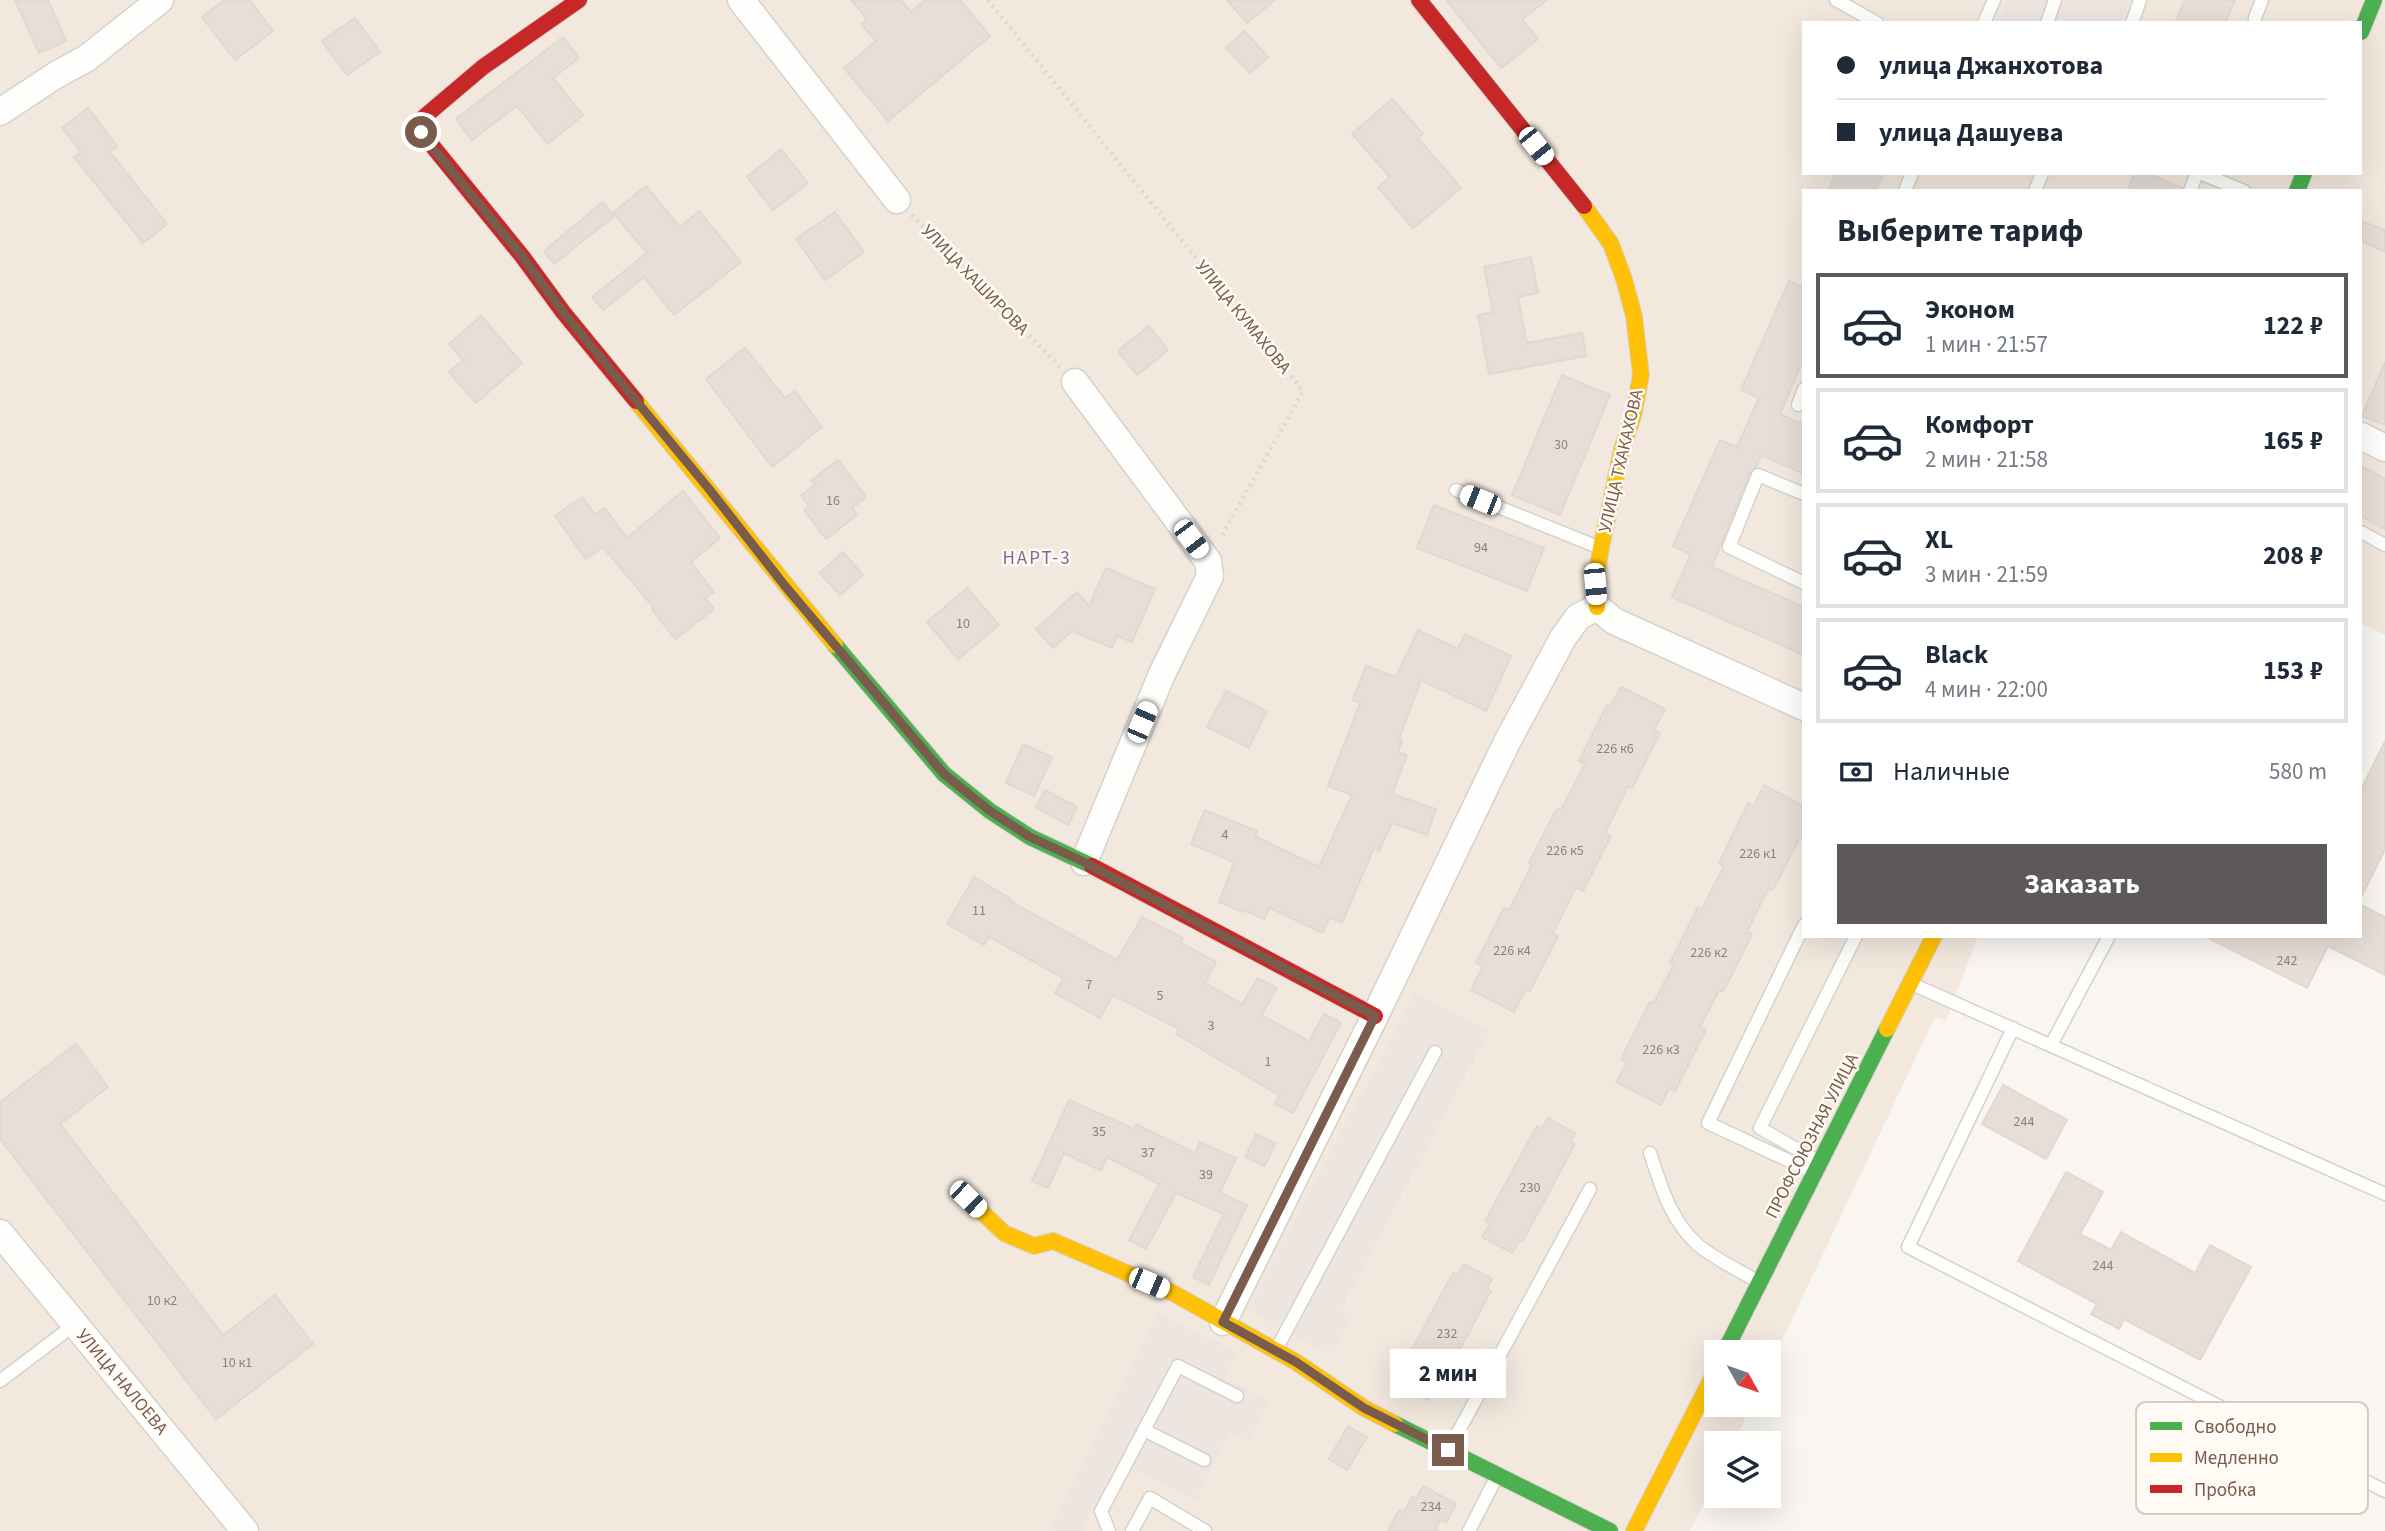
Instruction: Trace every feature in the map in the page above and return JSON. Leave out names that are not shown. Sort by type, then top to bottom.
[{"type":"street","points":[[0,112],[87,58],[160,0]]},
{"type":"street","points":[[579,0],[483,66],[424,117],[421,132],[432,147],[785,586],[944,774],[990,811],[1030,837],[1084,862],[1375,1016]]},
{"type":"street","points":[[741,0],[897,200]]},
{"type":"street","name":"УЛИЦА ТХАКАХОВА","points":[[1419,0],[1586,209],[1611,244],[1624,279],[1634,316],[1641,375],[1601,548],[1595,584],[1597,607]]},
{"type":"street","points":[[2362,30],[2374,0]]},
{"type":"street","points":[[1075,382],[1208,561],[1210,576],[1162,674],[1084,862]]},
{"type":"street","points":[[2362,436],[2385,448]]},
{"type":"street","points":[[1223,1322],[1507,742],[1563,638],[1578,617],[1597,607],[1614,621],[1802,706]]},
{"type":"street","name":"ПРОФСОЮЗНАЯ УЛИЦА","points":[[1731,1340],[1933,938]]},
{"type":"street","points":[[968,1199],[1004,1233],[1034,1246],[1053,1241],[1173,1293],[1276,1351],[1364,1408],[1609,1531]]},
{"type":"street","name":"УЛИЦА НАЛОЕВА","points":[[3,1242],[246,1531]]},
{"type":"street","points":[[1634,1531],[1704,1393]]},
{"type":"lane","points":[[1836,0],[1873,21]]},
{"type":"lane","points":[[1985,21],[1994,0]]},
{"type":"lane","points":[[2048,21],[2055,0]]},
{"type":"lane","points":[[2133,21],[2140,0]]},
{"type":"lane","points":[[2255,21],[2262,0]]},
{"type":"lane","points":[[2204,175],[2239,189]]},
{"type":"lane","points":[[1798,405],[1802,394]]},
{"type":"lane","points":[[1802,493],[1758,475],[1729,547],[1802,582]]},
{"type":"lane","points":[[1455,491],[1601,548]]},
{"type":"lane","points":[[2362,533],[2385,545]]},
{"type":"lane","points":[[1802,929],[1708,1123],[1817,1167]]},
{"type":"lane","points":[[1817,1167],[1760,1128],[1855,938]]},
{"type":"lane","points":[[2051,1045],[2108,938]]},
{"type":"lane","points":[[1910,984],[2385,1194]]},
{"type":"lane","points":[[2013,1028],[1908,1247],[2211,1402]]},
{"type":"lane","points":[[1276,1351],[1435,1052]]},
{"type":"lane","points":[[1650,1153],[1668,1204],[1685,1231],[1697,1244],[1717,1258],[1760,1282]]},
{"type":"lane","points":[[1448,1450],[1590,1189]]},
{"type":"lane","points":[[0,1381],[74,1325]]},
{"type":"lane","points":[[1109,1531],[1101,1511],[1178,1366],[1237,1396]]},
{"type":"lane","points":[[1144,1430],[1205,1460]]},
{"type":"lane","points":[[1469,1531],[1497,1475]]},
{"type":"lane","points":[[2368,1482],[2385,1491]]},
{"type":"lane","points":[[1132,1531],[1150,1498],[1205,1531]]},
{"type":"path","name":"УЛИЦА КУМАХОВА","points":[[988,0],[1303,391],[1208,561]]},
{"type":"path","name":"УЛИЦА ХАШИРОВА","points":[[897,200],[1075,382]]},
{"type":"shaded area","points":[[0,0],[2007,0],[2000,21],[1802,21],[1802,175],[2362,175],[2362,21],[2123,21],[2131,0],[2385,0],[2385,635],[2362,624],[2362,189],[1802,189],[1802,938],[1977,938],[1946,1021],[1935,1017],[1782,1341],[1704,1340],[1704,1418],[1745,1418],[1739,1431],[1704,1431],[1704,1503],[1690,1531],[1082,1531],[1116,1462],[1196,1502],[1231,1432],[1270,1401],[1224,1378],[1237,1352],[1158,1312],[1048,1531],[0,1531]],"holes":[[[1417,992],[1491,1032],[1343,1309],[1353,1315],[1246,1310]]]},
{"type":"shaded area","points":[[2007,0],[2131,0],[2123,21],[2000,21]]},
{"type":"shaded area","points":[[1416,992],[1491,1031],[1343,1308],[1353,1314],[1331,1355],[1246,1310]]},
{"type":"shaded area","points":[[1158,1312],[1237,1352],[1225,1378],[1270,1401],[1250,1441],[1231,1432],[1196,1502],[1116,1462],[1082,1531],[1048,1531]]},
{"type":"building","points":[[15,0],[48,0],[66,41],[39,53]]},
{"type":"building","points":[[224,0],[250,0],[273,31],[235,60],[202,17]]},
{"type":"building","points":[[851,0],[901,0],[911,12],[925,0],[960,0],[990,36],[888,121],[844,68],[876,41],[861,24],[867,19]]},
{"type":"building","points":[[1227,0],[1275,0],[1247,23]]},
{"type":"building","points":[[1446,0],[1547,0],[1522,19],[1538,39],[1501,68]]},
{"type":"building","points":[[2185,0],[2235,0],[2226,21],[2176,21]]},
{"type":"building","points":[[355,18],[380,52],[347,75],[322,41]]},
{"type":"building","points":[[1244,31],[1268,57],[1250,73],[1226,48]]},
{"type":"building","points":[[563,37],[579,58],[553,78],[583,115],[548,144],[517,106],[472,140],[456,119]]},
{"type":"building","points":[[1392,99],[1423,134],[1418,138],[1461,188],[1413,228],[1378,187],[1390,177],[1352,134]]},
{"type":"building","points":[[88,108],[117,146],[110,152],[167,224],[143,243],[74,157],[81,152],[62,128]]},
{"type":"building","points":[[781,149],[808,183],[773,210],[747,177]]},
{"type":"building","points":[[1835,175],[1883,175],[1876,189],[1829,189]]},
{"type":"building","points":[[2133,175],[2152,175],[2182,188],[2182,189],[2128,189]]},
{"type":"building","points":[[646,186],[680,227],[699,211],[741,262],[674,315],[644,277],[603,310],[592,297],[647,253],[613,213]]},
{"type":"building","points":[[603,202],[614,216],[554,264],[544,251]]},
{"type":"building","points":[[835,212],[864,252],[825,280],[796,239]]},
{"type":"building","points":[[2362,221],[2385,230],[2385,252],[2362,241]]},
{"type":"building","points":[[1531,257],[1538,293],[1518,297],[1527,343],[1582,333],[1586,356],[1489,374],[1478,315],[1493,312],[1484,267]]},
{"type":"building","points":[[1789,281],[1802,287],[1802,362],[1780,414],[1802,424],[1802,473],[1761,455],[1756,467],[1750,472],[1712,567],[1802,606],[1802,654],[1672,597],[1691,554],[1673,546],[1720,440],[1737,447],[1759,398],[1741,390]]},
{"type":"building","points":[[481,316],[522,363],[476,403],[449,372],[463,360],[449,344]]},
{"type":"building","points":[[1149,326],[1168,350],[1137,375],[1118,351]]},
{"type":"building","points":[[745,348],[785,398],[795,391],[822,427],[772,467],[706,379]]},
{"type":"building","points":[[2385,362],[2385,425],[2362,416]]},
{"type":"building","points":[[1562,375],[1610,395],[1560,515],[1512,495]]},
{"type":"building","points":[[838,460],[866,497],[852,508],[857,515],[826,539],[804,510],[809,506],[801,495],[815,485],[811,481]]},
{"type":"building","points":[[2362,467],[2385,479],[2385,529],[2362,517]]},
{"type":"building","points":[[683,491],[720,538],[691,562],[714,592],[705,598],[714,609],[675,639],[652,609],[654,608],[603,547],[586,559],[555,516],[582,497],[595,514],[605,508],[627,538]]},
{"type":"building","points":[[1434,505],[1544,548],[1527,591],[1417,548]]},
{"type":"building","points":[[843,552],[863,575],[840,595],[820,573]]},
{"type":"building","points":[[1106,568],[1155,589],[1132,642],[1117,636],[1112,648],[1072,631],[1053,648],[1036,629],[1077,592],[1089,606]]},
{"type":"building","points":[[967,588],[999,625],[958,659],[927,622]]},
{"type":"building","points":[[1418,630],[1458,649],[1465,634],[1511,656],[1486,711],[1421,680],[1399,739],[1402,740],[1398,752],[1407,755],[1392,794],[1436,809],[1427,835],[1392,823],[1379,851],[1374,848],[1342,923],[1330,917],[1322,933],[1270,908],[1264,919],[1219,902],[1234,862],[1191,844],[1205,810],[1257,831],[1255,836],[1319,867],[1352,795],[1328,786],[1360,703],[1353,700],[1366,666],[1396,677]]},
{"type":"building","points":[[1621,687],[1665,709],[1654,730],[1660,733],[1632,788],[1628,786],[1605,833],[1611,836],[1583,891],[1576,887],[1553,933],[1558,936],[1530,991],[1526,989],[1514,1012],[1471,990],[1483,966],[1476,963],[1504,908],[1509,910],[1557,808],[1561,810],[1585,764],[1579,761],[1607,705],[1610,707]]},
{"type":"building","points":[[1226,691],[1267,711],[1249,748],[1207,727]]},
{"type":"building","points":[[2385,741],[2385,849],[2362,895],[2362,788]]},
{"type":"building","points":[[1023,744],[1052,757],[1034,796],[1006,783]]},
{"type":"building","points":[[1764,785],[1802,805],[1802,834],[1773,890],[1769,888],[1758,909],[1747,932],[1752,934],[1723,992],[1719,990],[1700,1027],[1706,1030],[1675,1091],[1669,1088],[1661,1105],[1616,1082],[1627,1062],[1621,1059],[1650,1002],[1654,1003],[1674,965],[1670,963],[1698,907],[1702,909],[1724,866],[1719,863],[1748,803],[1754,806]]},
{"type":"building","points":[[1045,790],[1077,807],[1068,825],[1036,807]]},
{"type":"building","points":[[974,877],[1011,899],[1010,901],[1117,960],[1142,917],[1183,938],[1181,943],[1216,962],[1205,983],[1242,1004],[1258,978],[1277,988],[1261,1015],[1309,1041],[1324,1014],[1341,1023],[1293,1113],[1275,1104],[1279,1095],[1176,1034],[1179,1029],[1113,995],[1100,1018],[1055,993],[1063,978],[989,937],[984,945],[947,924]]},
{"type":"building","points":[[2362,906],[2385,917],[2385,975],[2328,946],[2307,988],[2209,938],[2362,938]]},
{"type":"building","points":[[76,1044],[108,1087],[60,1124],[223,1335],[275,1295],[313,1344],[216,1419],[0,1139],[0,1102]]},
{"type":"building","points":[[2003,1085],[2067,1120],[2046,1159],[1982,1124]]},
{"type":"building","points":[[1069,1100],[1134,1129],[1136,1124],[1195,1153],[1200,1142],[1236,1158],[1220,1193],[1247,1205],[1209,1285],[1193,1277],[1224,1214],[1176,1193],[1146,1249],[1129,1240],[1159,1184],[1107,1157],[1101,1171],[1064,1153],[1048,1188],[1032,1181]]},
{"type":"building","points":[[1548,1118],[1575,1133],[1571,1141],[1575,1144],[1522,1242],[1519,1241],[1512,1253],[1482,1237],[1490,1224],[1485,1221],[1537,1126],[1541,1129]]},
{"type":"building","points":[[1256,1134],[1275,1143],[1265,1166],[1245,1157]]},
{"type":"building","points":[[2066,1172],[2103,1192],[2080,1234],[2111,1250],[2121,1232],[2195,1273],[2210,1245],[2251,1267],[2200,1360],[2124,1319],[2119,1329],[2091,1314],[2097,1304],[2018,1261]]},
{"type":"building","points":[[1464,1264],[1492,1279],[1487,1288],[1491,1291],[1439,1388],[1435,1386],[1428,1400],[1396,1383],[1453,1273],[1458,1275]]},
{"type":"building","points":[[1348,1426],[1367,1437],[1347,1470],[1329,1459]]},
{"type":"building","points":[[1423,1486],[1456,1504],[1446,1523],[1440,1520],[1435,1529],[1438,1531],[1388,1531],[1399,1510],[1404,1512],[1412,1497],[1416,1499]]},
{"type":"traffic: fast","points":[[2362,30],[2374,0]]},
{"type":"traffic: fast","points":[[2298,189],[2303,175]]},
{"type":"traffic: fast","points":[[835,645],[944,774],[990,811],[1030,837],[1092,866]]},
{"type":"traffic: fast","points":[[1731,1340],[1887,1029]]},
{"type":"traffic: fast","points":[[1395,1424],[1610,1531]]},
{"type":"traffic: slow","points":[[1584,206],[1611,244],[1624,279],[1634,316],[1641,375],[1601,548],[1595,584],[1597,607]]},
{"type":"traffic: slow","points":[[636,401],[835,645]]},
{"type":"traffic: slow","points":[[1887,1029],[1933,938]]},
{"type":"traffic: slow","points":[[968,1199],[1004,1233],[1034,1246],[1053,1241],[1173,1293],[1296,1362],[1364,1408],[1395,1424]]},
{"type":"traffic: slow","points":[[1634,1531],[1704,1394]]},
{"type":"traffic: jam","points":[[579,0],[483,67],[424,117],[421,132],[636,401]]},
{"type":"traffic: jam","points":[[1419,0],[1584,206]]},
{"type":"traffic: jam","points":[[1092,866],[1375,1016]]},
{"type":"district","name":"НАРТ-3","points":[[1037,558]]},
{"type":"route","points":[[421,132],[785,586],[944,774],[990,811],[1030,837],[1084,862],[1375,1016],[1223,1322],[1296,1362],[1364,1408],[1448,1450]]}]
